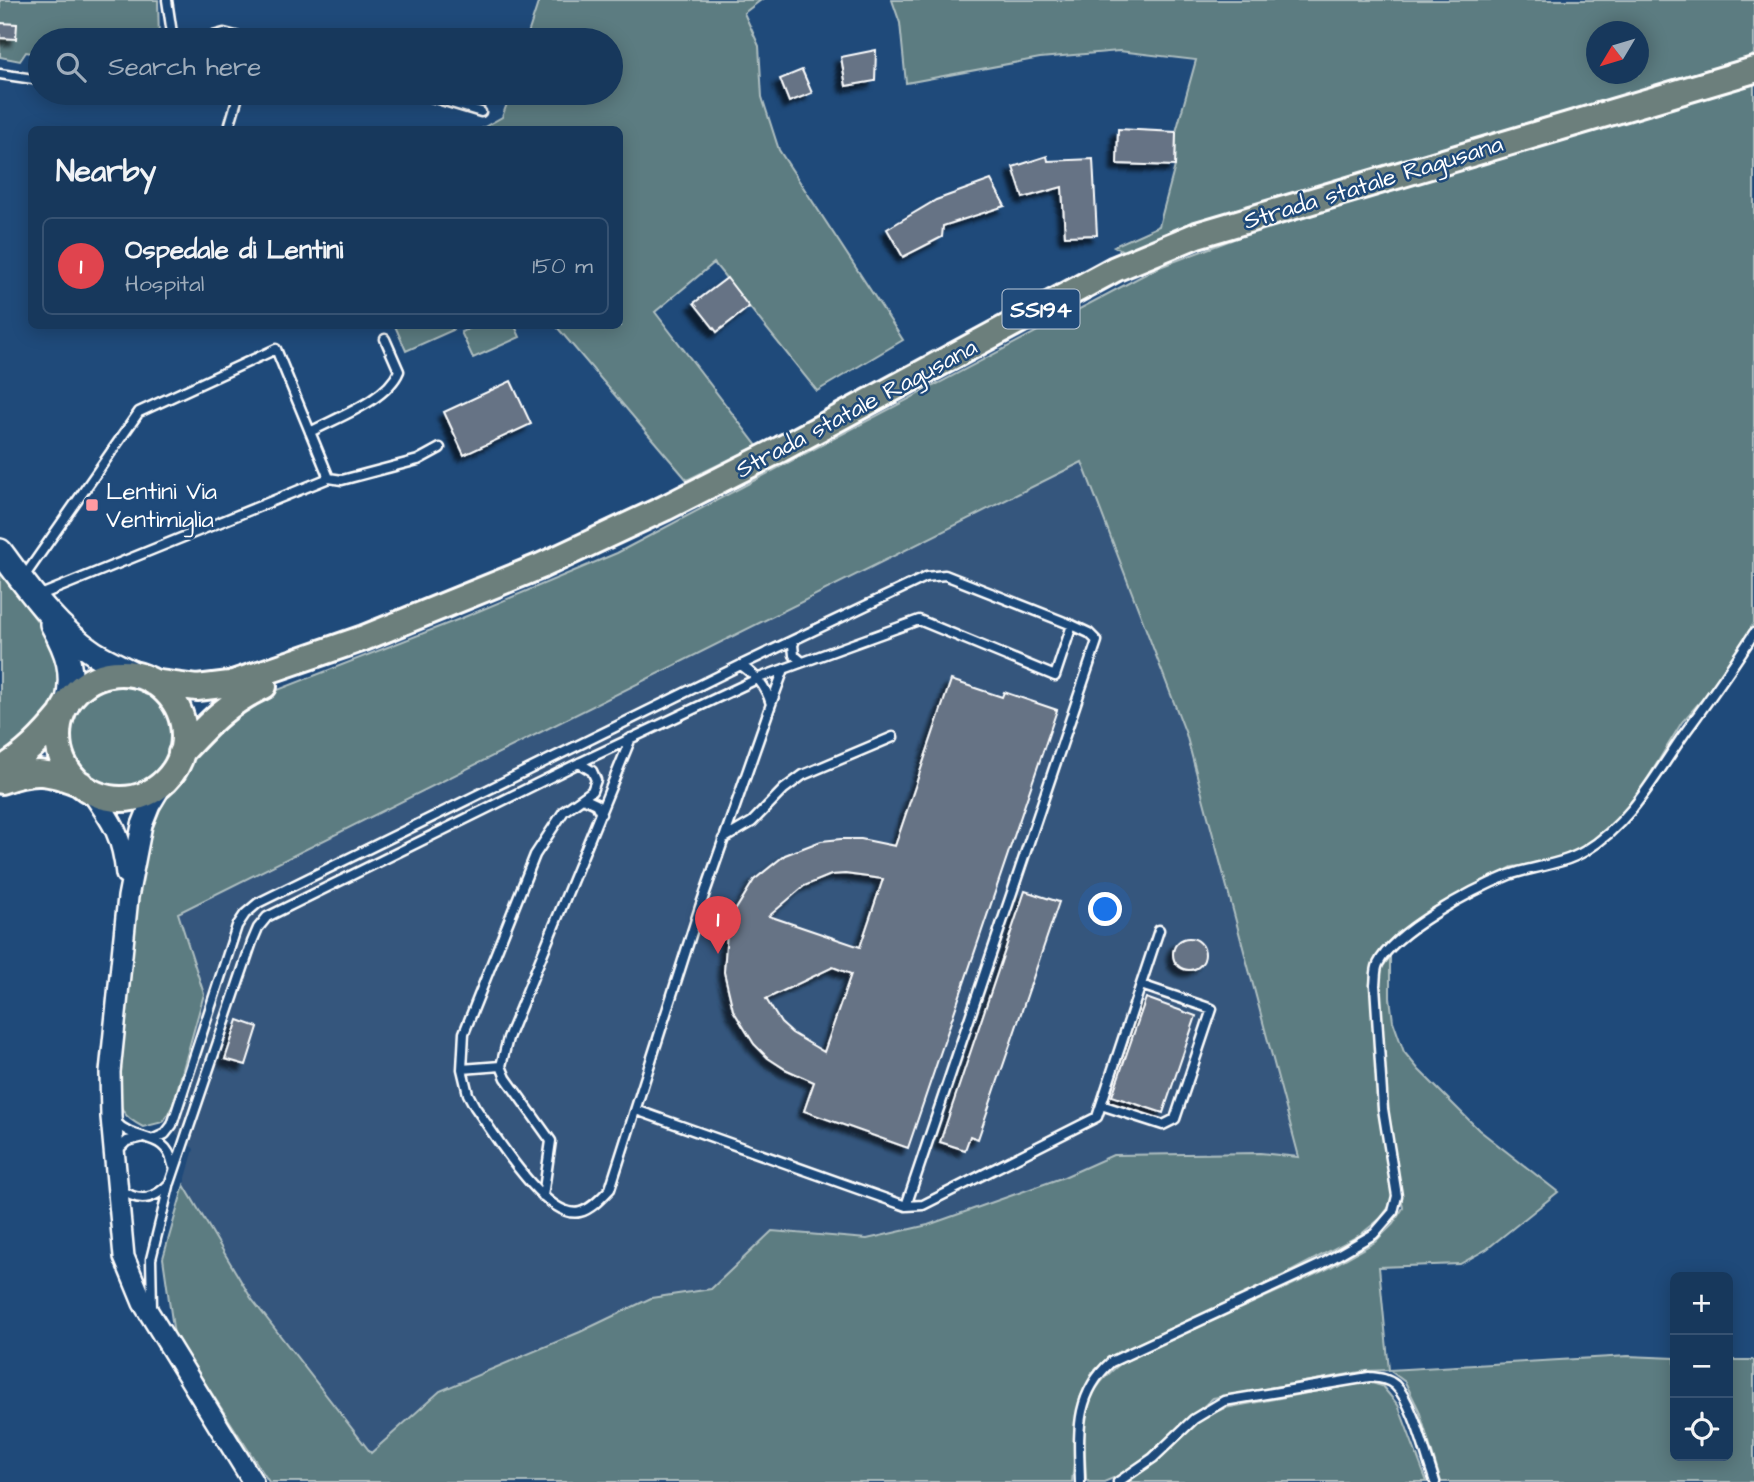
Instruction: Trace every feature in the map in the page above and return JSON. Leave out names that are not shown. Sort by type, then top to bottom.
[{"type":"main road","name":"Strada statale Ragusana","points":[[363,638],[541,566],[665,508],[793,443],[1115,269],[1197,235],[1752,68]]},
{"type":"main road","points":[[0,551],[32,593],[72,636],[93,652],[145,679],[169,696],[180,715],[184,731],[181,753],[175,768],[165,780],[148,793],[127,799],[110,798],[46,773],[27,772],[0,781]]},
{"type":"main road","points":[[32,593],[62,642],[71,670],[72,684],[58,730],[60,752],[69,772],[85,787]]},
{"type":"main road","points":[[0,770],[37,743],[77,691],[94,679],[116,673],[197,688],[230,684],[363,638]]},
{"type":"main road","points":[[181,753],[236,699],[363,638]]},
{"type":"street","points":[[165,780],[142,825],[128,897],[110,1072],[111,1117],[124,1257],[142,1303],[253,1482]]},
{"type":"street","points":[[85,787],[116,827],[124,849],[128,897]]},
{"type":"lane","points":[[167,0],[171,28]]},
{"type":"lane","points":[[0,74],[28,78]]},
{"type":"lane","points":[[230,124],[236,105]]},
{"type":"lane","points":[[456,105],[481,113]]},
{"type":"lane","points":[[310,432],[382,394],[395,381],[399,371],[385,338]]},
{"type":"lane","points":[[32,593],[139,412],[276,349],[329,478]]},
{"type":"lane","points":[[32,593],[329,478],[342,480],[367,474],[418,460],[440,448]]},
{"type":"lane","points":[[154,1139],[165,1134],[172,1125],[237,926],[245,914],[258,903],[795,640],[926,578],[945,575],[1072,625],[1089,633],[1097,641],[906,1206]]},
{"type":"lane","points":[[153,1321],[151,1259],[174,1168],[252,942],[258,928],[267,918],[631,738],[759,678],[802,662],[919,620],[1055,676],[1072,625]]},
{"type":"lane","points":[[1080,1482],[1081,1411],[1098,1373],[1125,1354],[1322,1264],[1374,1234],[1393,1212],[1397,1196],[1383,1109],[1375,985],[1376,970],[1387,951],[1413,928],[1487,885],[1511,874],[1576,856],[1614,830],[1637,804],[1754,633]]},
{"type":"lane","points":[[795,640],[794,655],[802,662]]},
{"type":"lane","points":[[741,666],[759,678],[766,688],[771,704]]},
{"type":"lane","points":[[579,763],[592,771],[596,780],[592,791],[564,811],[535,855],[464,1033],[462,1069],[468,1094],[475,1107],[532,1185],[564,1211],[580,1212],[595,1204],[610,1189],[723,839],[784,669]]},
{"type":"lane","points":[[723,839],[752,822],[784,789],[803,775],[893,737]]},
{"type":"lane","points":[[543,1196],[551,1141],[506,1078],[501,1066],[508,1038],[631,738]]},
{"type":"lane","points":[[583,798],[596,804],[601,814]]},
{"type":"lane","points":[[636,1110],[906,1206],[923,1205],[1097,1117],[1159,930]]},
{"type":"lane","points":[[1101,1105],[1163,1125],[1175,1119],[1212,1009],[1141,985]]},
{"type":"lane","points":[[462,1069],[501,1066]]},
{"type":"lane","points":[[111,1117],[130,1133],[154,1139],[164,1146],[171,1156],[174,1168]]},
{"type":"lane","points":[[116,1153],[127,1141],[143,1137]]},
{"type":"lane","points":[[117,1186],[129,1196],[144,1199],[159,1195],[170,1183]]},
{"type":"lane","points":[[1118,1482],[1153,1458],[1194,1419],[1224,1401],[1369,1377],[1385,1379],[1394,1384],[1400,1392],[1409,1408],[1434,1482]]},
{"type":"shaded area","points":[[1082,462],[1186,734],[1299,1157],[1260,1153],[1113,1155],[1064,1177],[928,1225],[867,1239],[772,1231],[711,1289],[651,1298],[580,1332],[440,1391],[370,1453],[251,1298],[184,1185],[194,1149],[163,1122],[173,1105],[204,994],[178,913]]},
{"type":"green space","points":[[0,0],[158,0],[159,28],[28,28],[28,52],[20,61],[0,57]]},
{"type":"green space","points":[[539,0],[761,0],[744,13],[759,46],[762,97],[779,150],[903,340],[817,391],[714,263],[655,312],[757,446],[687,480],[559,329],[623,329],[623,126],[486,126],[502,117],[506,105],[623,105],[623,28],[530,28]]},
{"type":"green space","points":[[892,0],[1754,0],[1754,54],[1748,59],[1189,226],[1125,252],[1114,246],[1159,226],[1175,166],[1176,132],[1196,60],[1119,51],[1040,58],[906,83],[900,23]]},
{"type":"green space","points":[[1754,83],[1754,623],[1714,686],[1682,722],[1634,801],[1612,826],[1581,850],[1542,863],[1512,867],[1418,918],[1396,934],[1379,954],[1372,969],[1371,985],[1379,1108],[1393,1201],[1381,1218],[1360,1235],[1288,1273],[1107,1358],[1092,1373],[1080,1398],[1072,1482],[269,1482],[174,1335],[163,1258],[184,1185],[251,1298],[371,1453],[440,1391],[580,1332],[651,1298],[711,1289],[772,1231],[867,1239],[928,1225],[1064,1177],[1113,1155],[1260,1153],[1299,1157],[1186,734],[1082,462],[178,913],[204,994],[173,1105],[163,1122],[143,1127],[123,1112],[118,1087],[132,908],[146,828],[164,794],[175,782],[193,750],[252,700],[462,618],[617,553],[1157,268],[1247,234]]},
{"type":"green space","points":[[396,329],[453,330],[406,351]]},
{"type":"green space","points":[[468,329],[516,329],[520,337],[473,358],[461,332]]},
{"type":"green space","points":[[0,570],[53,643],[63,670],[58,697],[48,716],[0,762]]},
{"type":"green space","points":[[122,684],[142,688],[159,699],[170,716],[174,736],[170,756],[159,773],[142,784],[122,788],[102,784],[85,773],[74,756],[70,736],[74,716],[85,699],[102,688]]},
{"type":"green space","points":[[1390,957],[1393,1021],[1404,1052],[1479,1130],[1558,1192],[1487,1249],[1460,1264],[1379,1267],[1389,1370],[1366,1371],[1213,1398],[1123,1474],[1104,1482],[1089,1482],[1086,1479],[1084,1428],[1090,1400],[1097,1387],[1123,1362],[1329,1268],[1375,1242],[1393,1224],[1403,1208],[1388,1110],[1379,972]]},
{"type":"green space","points":[[1628,1356],[1670,1358],[1670,1461],[1733,1461],[1733,1360],[1754,1360],[1754,1482],[1441,1482],[1419,1410],[1405,1382],[1389,1370]]},
{"type":"green space","points":[[1368,1382],[1382,1386],[1398,1405],[1427,1482],[1128,1482],[1157,1461],[1201,1418],[1225,1408]]},
{"type":"building","points":[[0,23],[17,24],[16,39],[0,38]]},
{"type":"building","points":[[876,50],[875,81],[846,86],[841,57]]},
{"type":"building","points":[[802,70],[812,93],[789,102],[780,79]]},
{"type":"building","points":[[1118,129],[1176,132],[1175,166],[1117,164]]},
{"type":"building","points":[[1047,156],[1048,161],[1093,159],[1097,235],[1065,236],[1062,187],[1023,198],[1013,167]]},
{"type":"building","points":[[991,180],[1005,206],[943,226],[942,237],[903,257],[887,229],[936,200]]},
{"type":"building","points":[[727,278],[749,307],[717,332],[694,303]]},
{"type":"building","points":[[511,381],[531,424],[464,455],[444,412]]},
{"type":"building","points":[[951,680],[1002,697],[1004,692],[1057,710],[908,1148],[804,1111],[814,1082],[768,1058],[754,1044],[733,1010],[724,972],[727,932],[721,930],[727,912],[733,914],[754,880],[785,855],[821,841],[841,839],[861,839],[895,846]],"holes":[[[831,875],[883,879],[860,947],[769,916],[804,886]],[[833,967],[851,974],[824,1052],[792,1033],[781,1023],[766,999]]]},
{"type":"building","points":[[1025,891],[1059,902],[978,1139],[970,1136],[965,1150],[940,1142]]},
{"type":"building","points":[[1189,938],[1200,943],[1205,954],[1200,965],[1189,970],[1178,965],[1173,954],[1178,943]]},
{"type":"building","points":[[1146,998],[1196,1016],[1163,1113],[1112,1096]]},
{"type":"building","points":[[238,1020],[258,1027],[246,1065],[225,1059]]},
{"type":"place","name":"Lentini Via Ventimiglia","points":[[92,505]]},
{"type":"place","name":"Ospedale di Lentini","points":[[718,954]]}]
